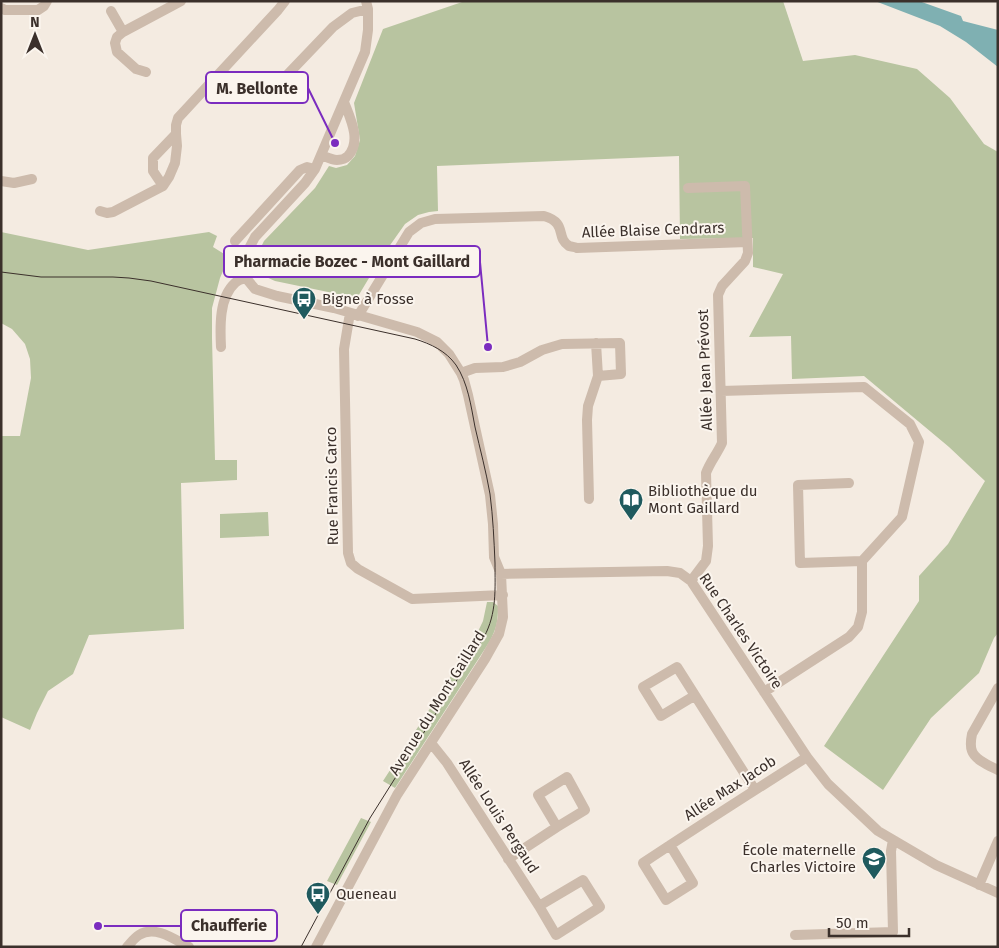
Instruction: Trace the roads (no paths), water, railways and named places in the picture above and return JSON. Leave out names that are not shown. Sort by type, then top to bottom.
[{"type":"street","points":[[1,8],[5,10],[38,10],[47,1]]},
{"type":"street","points":[[100,211],[113,212],[162,186],[169,177],[175,163],[178,118],[285,1]]},
{"type":"street","points":[[146,72],[136,70],[118,52],[115,43],[117,37],[175,3]]},
{"type":"street","points":[[221,348],[220,326],[226,294],[236,282],[246,278],[244,270],[245,256],[255,238],[305,183],[315,169],[344,102],[365,52],[368,30],[367,5],[333,27],[267,96],[262,96],[254,90],[240,86]]},
{"type":"street","points":[[111,11],[123,32]]},
{"type":"street","points":[[321,155],[337,160],[343,159],[351,151],[354,139],[353,130],[344,102]]},
{"type":"street","points":[[162,186],[153,171],[153,158],[176,134]]},
{"type":"street","points":[[235,240],[300,170],[307,168],[315,169]]},
{"type":"street","points":[[1,181],[14,183],[32,178]]},
{"type":"street","name":"Allée Jean Prévost","points":[[688,188],[745,186],[748,253],[745,262],[722,286],[718,295],[722,443],[706,472],[708,546],[706,561],[691,582]]},
{"type":"street","name":"Allée Blaise Cendrars","points":[[354,315],[409,232],[421,223],[435,219],[544,216],[552,218],[558,223],[563,240],[569,246],[577,248],[747,242]]},
{"type":"street","name":"Avenue du Mont Gaillard","points":[[246,278],[255,288],[277,296],[334,308],[417,332],[437,342],[449,354],[461,372],[467,391],[490,495],[494,557],[501,574],[503,618],[499,634],[381,824],[316,947]]},
{"type":"street","name":"Rue Francis Carco","points":[[354,315],[345,337],[344,349],[348,553],[351,563],[358,569],[412,599],[503,595]]},
{"type":"street","points":[[589,499],[587,420],[588,406],[598,376],[596,343]]},
{"type":"street","points":[[461,372],[475,368],[503,367],[520,362],[542,350],[562,344],[620,343],[622,374],[598,376]]},
{"type":"street","points":[[721,391],[864,387],[910,424],[919,442],[902,517],[862,561],[862,612],[858,627],[849,637],[764,692]]},
{"type":"street","points":[[849,483],[798,485],[800,563],[862,561]]},
{"type":"street","name":"Rue Charles Victoire","points":[[501,574],[667,571],[680,573],[691,582],[807,757],[832,788],[878,831],[936,865],[998,893]]},
{"type":"street","points":[[694,696],[660,716],[643,687],[676,667],[755,790]]},
{"type":"street","points":[[998,688],[972,734],[971,743],[972,752],[977,759],[998,770]]},
{"type":"street","name":"Allée Louis Pergaud","points":[[431,743],[447,763],[556,935],[600,907],[583,880],[539,906]]},
{"type":"street","name":"Allée Max Jacob","points":[[670,845],[693,883],[666,900],[643,863],[670,845],[755,790],[807,757]]},
{"type":"street","points":[[508,859],[557,826],[585,810],[567,777],[538,795],[557,826]]},
{"type":"street","points":[[795,935],[893,932],[891,850],[893,840]]},
{"type":"street","points":[[980,885],[998,841]]},
{"type":"street","points":[[127,947],[138,935],[148,932],[165,935],[189,947]]},
{"type":"water","points":[[875,1],[919,1],[961,16],[963,21],[998,30],[998,67],[966,42],[940,26]]},
{"type":"tram line","points":[[1,272],[41,277],[113,277],[151,281],[415,339],[443,352],[460,372],[470,403],[490,494],[495,582],[491,619],[484,637],[370,818],[301,947]]},
{"type":"place","name":"M. Bellonte","points":[[335,143]]},
{"type":"place","name":"Bigne à Fosse","points":[[304,320]]},
{"type":"place","name":"Pharmacie Bozec - Mont Gaillard","points":[[488,347]]},
{"type":"place","name":"Bibliothèque du Mont Gaillard","points":[[631,521]]},
{"type":"place","name":"École maternelle Charles Victoire","points":[[874,880]]},
{"type":"place","name":"Queneau","points":[[318,915]]},
{"type":"place","name":"Chaufferie","points":[[98,926]]}]
